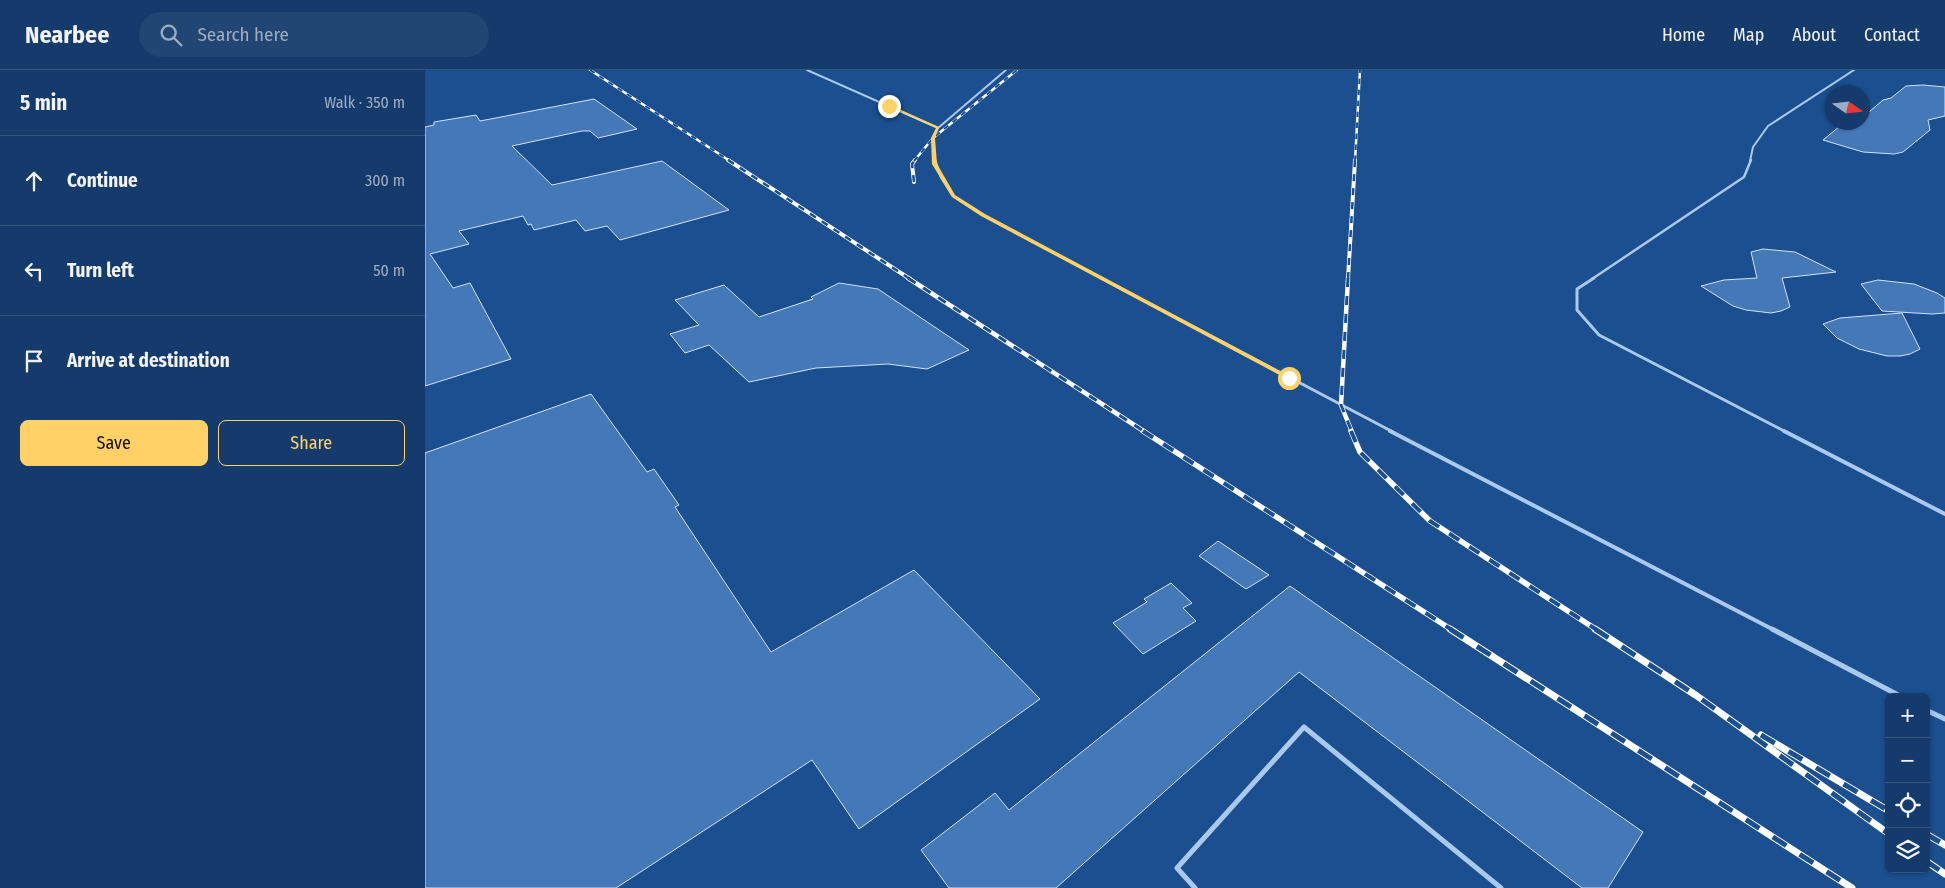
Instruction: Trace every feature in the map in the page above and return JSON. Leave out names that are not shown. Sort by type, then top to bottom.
[{"type":"lane","points":[[807,70],[938,128]]},
{"type":"lane","points":[[1007,70],[938,128],[933,138],[935,164],[953,196],[983,215],[1341,405],[1894,693]]},
{"type":"lane","points":[[1853,70],[1768,126],[1753,147],[1750,164],[1744,177],[1577,289],[1577,310],[1599,335],[1945,514]]},
{"type":"lane","points":[[1930,712],[1945,719]]},
{"type":"lane","points":[[1195,888],[1177,868],[1304,727],[1501,888]]},
{"type":"building","points":[[1906,86],[1945,87],[1945,116],[1928,120],[1930,130],[1903,152],[1894,154],[1863,152],[1823,140],[1835,130],[1870,130],[1870,111],[1883,100],[1891,98]]},
{"type":"building","points":[[594,99],[637,129],[598,138],[590,131],[582,131],[512,146],[552,185],[662,161],[729,210],[620,240],[607,226],[585,231],[576,220],[534,230],[531,224],[528,225],[523,216],[459,231],[469,244],[430,254],[453,288],[470,283],[511,359],[425,386],[425,127],[434,125],[434,122],[476,115],[480,121]]},
{"type":"building","points":[[1763,249],[1795,252],[1836,272],[1782,278],[1790,307],[1771,313],[1746,310],[1733,306],[1701,286],[1724,280],[1757,278],[1751,252]]},
{"type":"building","points":[[1878,280],[1914,284],[1937,293],[1945,298],[1945,313],[1882,311],[1861,284]]},
{"type":"building","points":[[839,283],[878,289],[969,350],[927,369],[888,364],[816,368],[749,382],[709,345],[685,353],[670,334],[699,325],[675,300],[724,285],[759,317],[813,299],[811,297]]},
{"type":"building","points":[[1902,313],[1920,349],[1900,356],[1887,356],[1859,349],[1837,338],[1823,324],[1840,318]]},
{"type":"building","points":[[591,394],[647,472],[654,469],[679,505],[675,507],[771,652],[914,570],[1040,699],[859,829],[812,760],[616,888],[425,888],[425,453]]},
{"type":"building","points":[[1218,541],[1269,575],[1246,589],[1199,556]]},
{"type":"building","points":[[1171,583],[1192,603],[1183,608],[1196,621],[1143,654],[1113,623],[1147,602],[1144,599]]},
{"type":"building","points":[[1290,586],[1643,832],[1608,888],[1582,888],[1299,672],[1056,888],[949,888],[921,850],[995,793],[1009,810]]},
{"type":"railway","points":[[590,70],[730,161]]},
{"type":"railway","points":[[914,161],[933,138],[1017,70]]},
{"type":"railway","points":[[1355,161],[1360,70]]},
{"type":"railway","points":[[728,160],[910,279]]},
{"type":"railway","points":[[914,182],[912,164],[915,160]]},
{"type":"railway","points":[[1348,279],[1355,160]]},
{"type":"railway","points":[[908,278],[1145,432]]},
{"type":"railway","points":[[1348,278],[1341,405],[1352,432]]},
{"type":"railway","points":[[1143,431],[1452,630]]},
{"type":"railway","points":[[1351,431],[1360,452],[1430,521],[1597,630]]},
{"type":"railway","points":[[1450,629],[1852,888]]},
{"type":"railway","points":[[1595,629],[1697,696],[1885,831]]},
{"type":"railway","points":[[1761,735],[1885,809]]},
{"type":"railway","points":[[1930,836],[1945,845]]},
{"type":"railway","points":[[1930,864],[1945,874]]},
{"type":"route","points":[[889,106],[938,128],[933,138],[935,164],[953,196],[983,215],[1289,378]]}]
